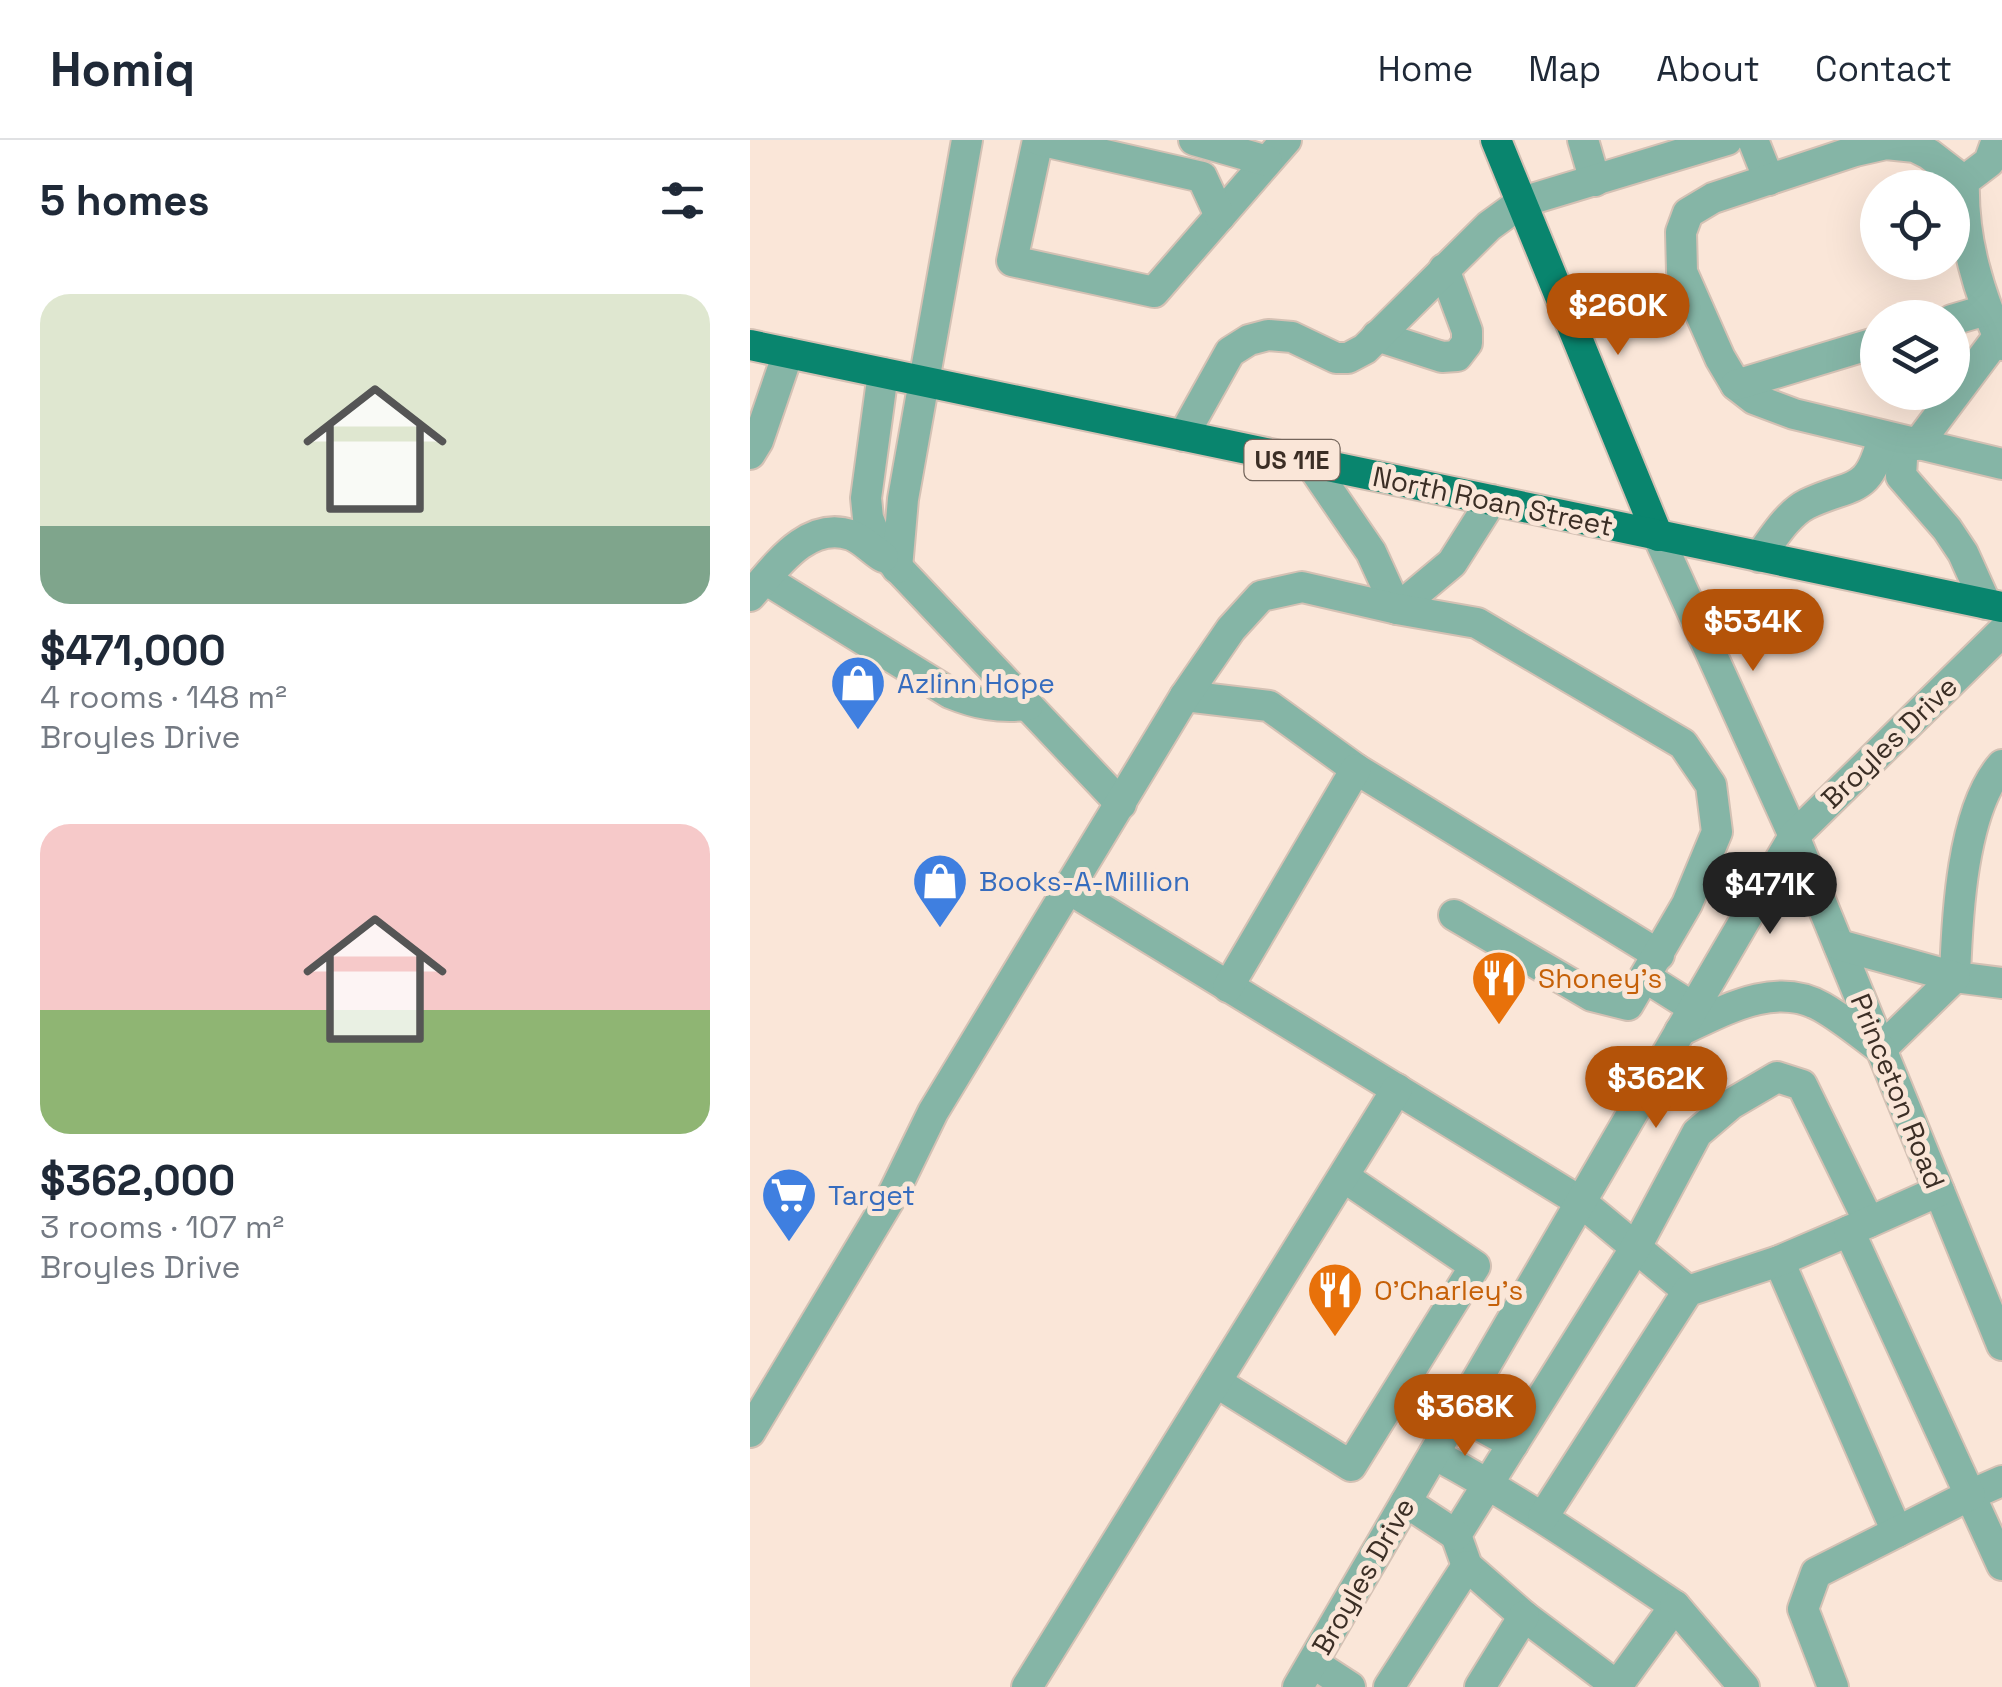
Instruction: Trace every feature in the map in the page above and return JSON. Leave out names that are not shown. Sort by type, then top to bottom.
[{"type":"main road","points":[[1496,140],[1658,536]]},
{"type":"main road","name":"North Roan Street","points":[[750,345],[1994,605]]},
{"type":"street","points":[[897,568],[903,498],[968,140]]},
{"type":"street","points":[[1220,216],[1202,177],[1038,140],[1012,261],[1154,292],[1220,216],[1276,151]]},
{"type":"street","points":[[1194,140],[1276,151]]},
{"type":"street","points":[[1583,140],[1594,180]]},
{"type":"street","points":[[1183,436],[1223,362],[1230,352],[1249,340],[1268,335],[1292,337],[1336,358],[1348,358],[1365,348],[1489,226],[1522,202],[1727,140]]},
{"type":"street","points":[[1753,140],[1769,180]]},
{"type":"street","points":[[1970,177],[1988,162],[1997,140]]},
{"type":"street","points":[[1949,170],[1915,147],[1886,144],[1713,198],[1688,213],[1682,232],[1682,272],[1720,358],[1736,385],[1754,399],[1794,414],[2002,464]]},
{"type":"street","points":[[1970,246],[1996,331]]},
{"type":"street","points":[[1376,336],[1442,357],[1457,356],[1467,344],[1467,332],[1444,268]]},
{"type":"street","points":[[1970,324],[1996,331]]},
{"type":"street","points":[[1759,556],[1805,505],[1860,484],[1996,331]]},
{"type":"street","points":[[1736,385],[1860,347]]},
{"type":"street","points":[[750,454],[788,353]]},
{"type":"street","points":[[883,374],[866,498],[868,518],[880,549],[1120,804]]},
{"type":"street","points":[[1901,441],[1901,476],[1947,529],[1994,605]]},
{"type":"street","points":[[1310,464],[1371,552],[1397,610]]},
{"type":"street","points":[[1397,610],[1452,562],[1492,500]]},
{"type":"street","points":[[897,568],[852,535],[824,532],[791,550],[757,588],[950,693],[976,704],[1000,708],[1028,706]]},
{"type":"street","name":"Princeton Road","points":[[1658,536],[1794,836],[2002,1345]]},
{"type":"street","points":[[750,1432],[1068,889],[1186,696],[1231,629],[1261,596],[1302,587],[1397,610],[1477,623],[1683,744],[1712,785],[1716,832],[1687,904],[1628,1006],[1592,996],[1454,915]]},
{"type":"street","name":"Broyles Drive","points":[[1306,1675],[1794,836],[2002,632]]},
{"type":"street","points":[[1186,696],[1269,706],[1652,966],[1687,1019],[1774,995],[1819,1005],[1881,1048],[1956,977],[1957,920],[1975,814],[1990,779],[2002,764]]},
{"type":"street","points":[[1228,987],[1356,768]]},
{"type":"street","points":[[1068,889],[1581,1202],[1688,1291]]},
{"type":"street","points":[[1838,945],[1956,977],[2002,983]]},
{"type":"street","points":[[1456,1535],[1636,1247],[1697,1132],[1731,1104],[1776,1077],[1802,1085],[2002,1565]]},
{"type":"street","points":[[1028,1687],[1397,1089]]},
{"type":"street","points":[[1216,1382],[1351,1466],[1475,1266],[1344,1177]]},
{"type":"street","points":[[1543,1517],[1688,1291],[1779,1262],[1939,1192]]},
{"type":"street","points":[[1779,1262],[1897,1532]]},
{"type":"street","points":[[1458,1413],[1513,1444]]},
{"type":"street","points":[[1434,1454],[1543,1517],[1744,1687]]},
{"type":"street","points":[[1833,1687],[1803,1609],[1816,1572],[2002,1481]]},
{"type":"street","points":[[1406,1502],[1456,1535],[1466,1566],[1529,1619],[1576,1674],[1617,1687],[1667,1618]]},
{"type":"street","points":[[1389,1687],[1466,1566]]},
{"type":"street","points":[[1480,1687],[1529,1619],[1542,1618],[1609,1669],[1635,1633],[1667,1618]]},
{"type":"street","points":[[1306,1675],[1350,1687]]},
{"type":"place","name":"Azlinn Hope","points":[[858,732]]},
{"type":"place","name":"Books-A-Million","points":[[940,930]]},
{"type":"place","name":"Shoney's","points":[[1499,1027]]},
{"type":"place","name":"Target","points":[[789,1244]]},
{"type":"place","name":"O'Charley's","points":[[1335,1339]]}]
